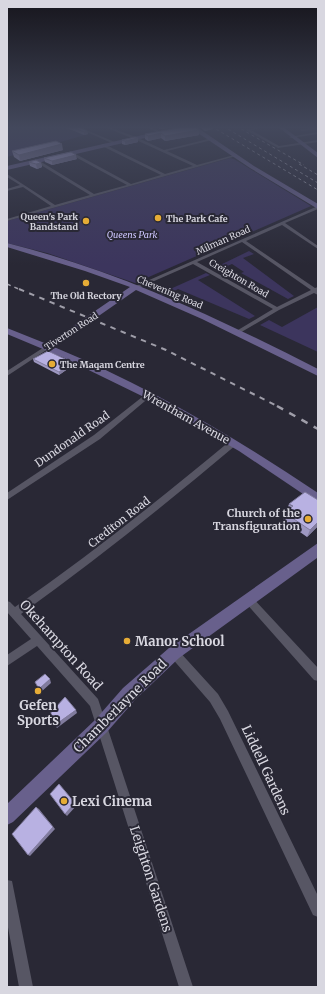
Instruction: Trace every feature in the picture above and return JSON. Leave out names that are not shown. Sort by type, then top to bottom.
[{"type":"street","points":[[56,172],[93,195]]},
{"type":"street","points":[[107,172],[130,185]]},
{"type":"street","points":[[156,172],[163,176]]},
{"type":"street","points":[[7,220],[175,172]]},
{"type":"street","points":[[261,172],[318,207]]},
{"type":"street","points":[[7,175],[54,206]]},
{"type":"street","points":[[7,190],[22,186]]},
{"type":"street","name":"Milman Road","points":[[134,288],[318,207]]},
{"type":"street","points":[[7,214],[13,218]]},
{"type":"street","points":[[282,222],[318,248]]},
{"type":"street","points":[[242,240],[317,291]]},
{"type":"street","name":"Chevening Road","points":[[7,246],[44,255],[180,305],[318,373]]},
{"type":"street","name":"Creighton Road","points":[[193,262],[277,309]]},
{"type":"street","name":"Tiverton Road","points":[[7,374],[82,325],[134,288]]},
{"type":"street","points":[[236,333],[277,309],[317,291]]},
{"type":"street","name":"Wrentham Avenue","points":[[7,331],[49,346],[148,396],[233,443],[318,499]]},
{"type":"street","name":"Dundonald Road","points":[[7,497],[97,437],[148,396]]},
{"type":"street","name":"Crediton Road","points":[[14,613],[71,573],[155,508],[233,443]]},
{"type":"street","name":"Chamberlayne Road","points":[[7,816],[101,726],[129,694],[174,653],[248,599],[316,554]]},
{"type":"street","points":[[248,599],[318,676]]},
{"type":"street","name":"Okehampton Road","points":[[7,605],[37,641],[94,703],[101,726]]},
{"type":"street","points":[[7,661],[37,641]]},
{"type":"street","name":"Liddell Gardens","points":[[174,653],[214,698],[224,715],[318,910]]},
{"type":"street","name":"Leighton Gardens","points":[[101,726],[186,987]]},
{"type":"street","points":[[7,886],[26,987]]},
{"type":"green space","name":"Queens Park","points":[[179,172],[256,172],[311,206],[135,283],[47,253],[7,243],[7,221]]},
{"type":"green space","points":[[249,251],[254,254],[243,258],[294,296],[288,299],[241,273],[244,272],[232,264],[218,270],[214,268]]},
{"type":"green space","points":[[206,273],[210,275],[198,280],[255,316],[249,319],[178,289],[166,296],[159,294]]},
{"type":"green space","points":[[318,307],[318,352],[260,325],[269,320],[282,327]]},
{"type":"building","name":"The Maqam Centre","points":[[48,351],[65,359],[63,360],[67,362],[65,364],[68,365],[59,372],[33,359]]},
{"type":"building","name":"Church of the Transfiguration","points":[[305,492],[318,500],[318,522],[310,530],[285,513],[293,506],[289,504]]},
{"type":"building","points":[[45,674],[50,679],[39,689],[35,682]]},
{"type":"building","points":[[65,697],[76,710],[55,725],[48,716]]},
{"type":"building","name":"Lexi Cinema","points":[[59,784],[75,803],[65,814],[50,794]]},
{"type":"building","points":[[36,807],[53,827],[28,855],[12,834]]},
{"type":"railway","points":[[289,172],[318,190]]},
{"type":"railway","points":[[300,172],[318,183]]},
{"type":"railway","points":[[313,172],[318,175]]},
{"type":"railway","points":[[7,284],[21,290]]},
{"type":"railway","points":[[19,289],[166,350],[279,407]]},
{"type":"railway","points":[[277,406],[318,429]]},
{"type":"place","name":"The Park Cafe","points":[[158,218]]},
{"type":"place","name":"Queen's Park Bandstand","points":[[86,221]]},
{"type":"place","name":"The Old Rectory","points":[[86,283]]},
{"type":"place","name":"The Maqam Centre","points":[[52,364]]},
{"type":"place","name":"Church of the Transfiguration","points":[[308,519]]},
{"type":"place","name":"Manor School","points":[[127,641]]},
{"type":"place","name":"Gefen Sports","points":[[38,691]]},
{"type":"place","name":"Lexi Cinema","points":[[64,801]]}]
